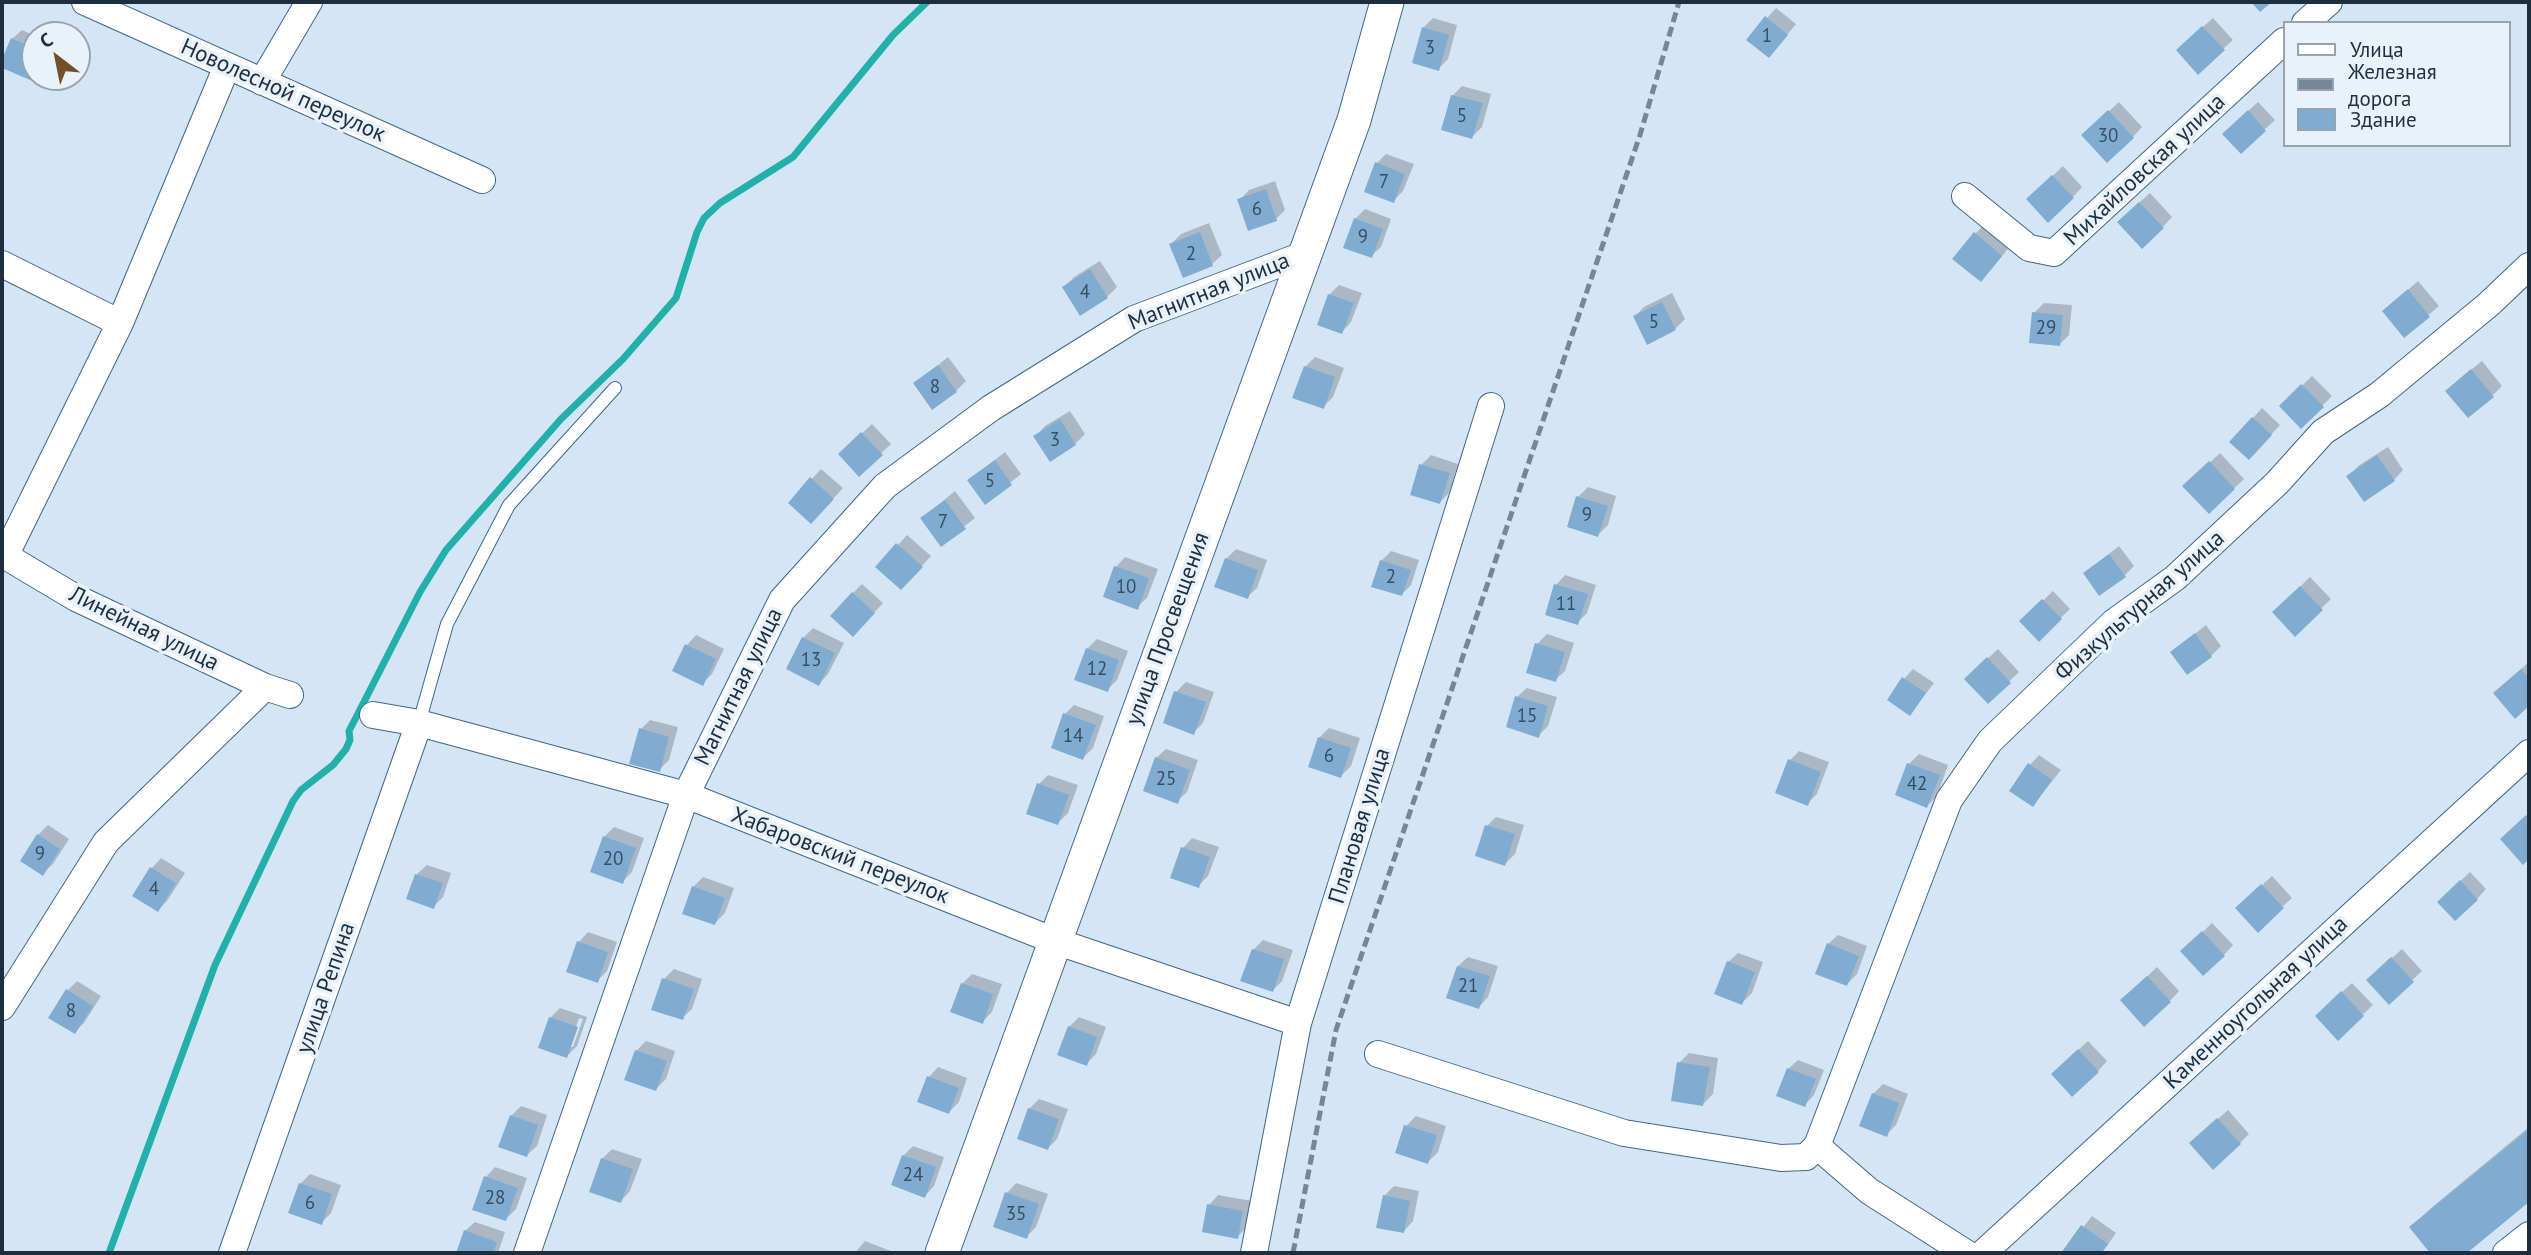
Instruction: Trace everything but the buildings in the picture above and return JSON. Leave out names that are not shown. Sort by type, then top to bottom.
[{"type":"street","name":"Новолесной переулок","points":[[85,2],[482,180]]},
{"type":"street","points":[[262,82],[309,2]]},
{"type":"street","name":"улица Просвещения","points":[[942,1253],[1354,120],[1387,2]]},
{"type":"street","points":[[2307,21],[2329,2]]},
{"type":"street","name":"Михайловская улица","points":[[1965,196],[2029,248],[2054,253],[2282,43]]},
{"type":"street","points":[[4,555],[120,323],[227,66]]},
{"type":"street","name":"Магнитная улица","points":[[527,1253],[686,795],[782,600],[884,486],[991,408],[1134,319],[1303,255]]},
{"type":"street","points":[[2,264],[120,323]]},
{"type":"street","name":"Физкультурная улица","points":[[1818,1146],[1949,800],[1990,741],[2114,622],[2175,578],[2277,482],[2323,432],[2379,395],[2489,304],[2529,266]]},
{"type":"street","name":"Плановая улица","points":[[1254,1253],[1298,1023],[1491,406]]},
{"type":"street","name":"Линейная улица","points":[[2,1007],[106,842],[277,691],[76,598],[4,555]]},
{"type":"street","name":"Хабаровский переулок","points":[[373,715],[419,723],[686,795],[1055,941],[1298,1023]]},
{"type":"street","name":"улица Репина","points":[[232,1253],[419,723]]},
{"type":"street","name":"Каменноугольная улица","points":[[1983,1253],[2529,753]]},
{"type":"street","points":[[1378,1054],[1624,1133],[1781,1157],[1806,1157],[1818,1146],[1870,1191],[1966,1253]]},
{"type":"street","points":[[2506,1253],[2529,1235]]},
{"type":"lane","points":[[419,723],[447,624],[509,505],[615,388]]},
{"type":"waterway","points":[[109,1253],[215,965],[293,801],[301,790],[333,765],[346,749],[350,740],[349,731],[420,592],[446,550],[561,419],[623,359],[676,298],[704,218],[720,203],[793,157],[893,35],[927,2]]},
{"type":"railway","points":[[1293,1253],[1336,1030],[1640,135],[1679,2]]}]
